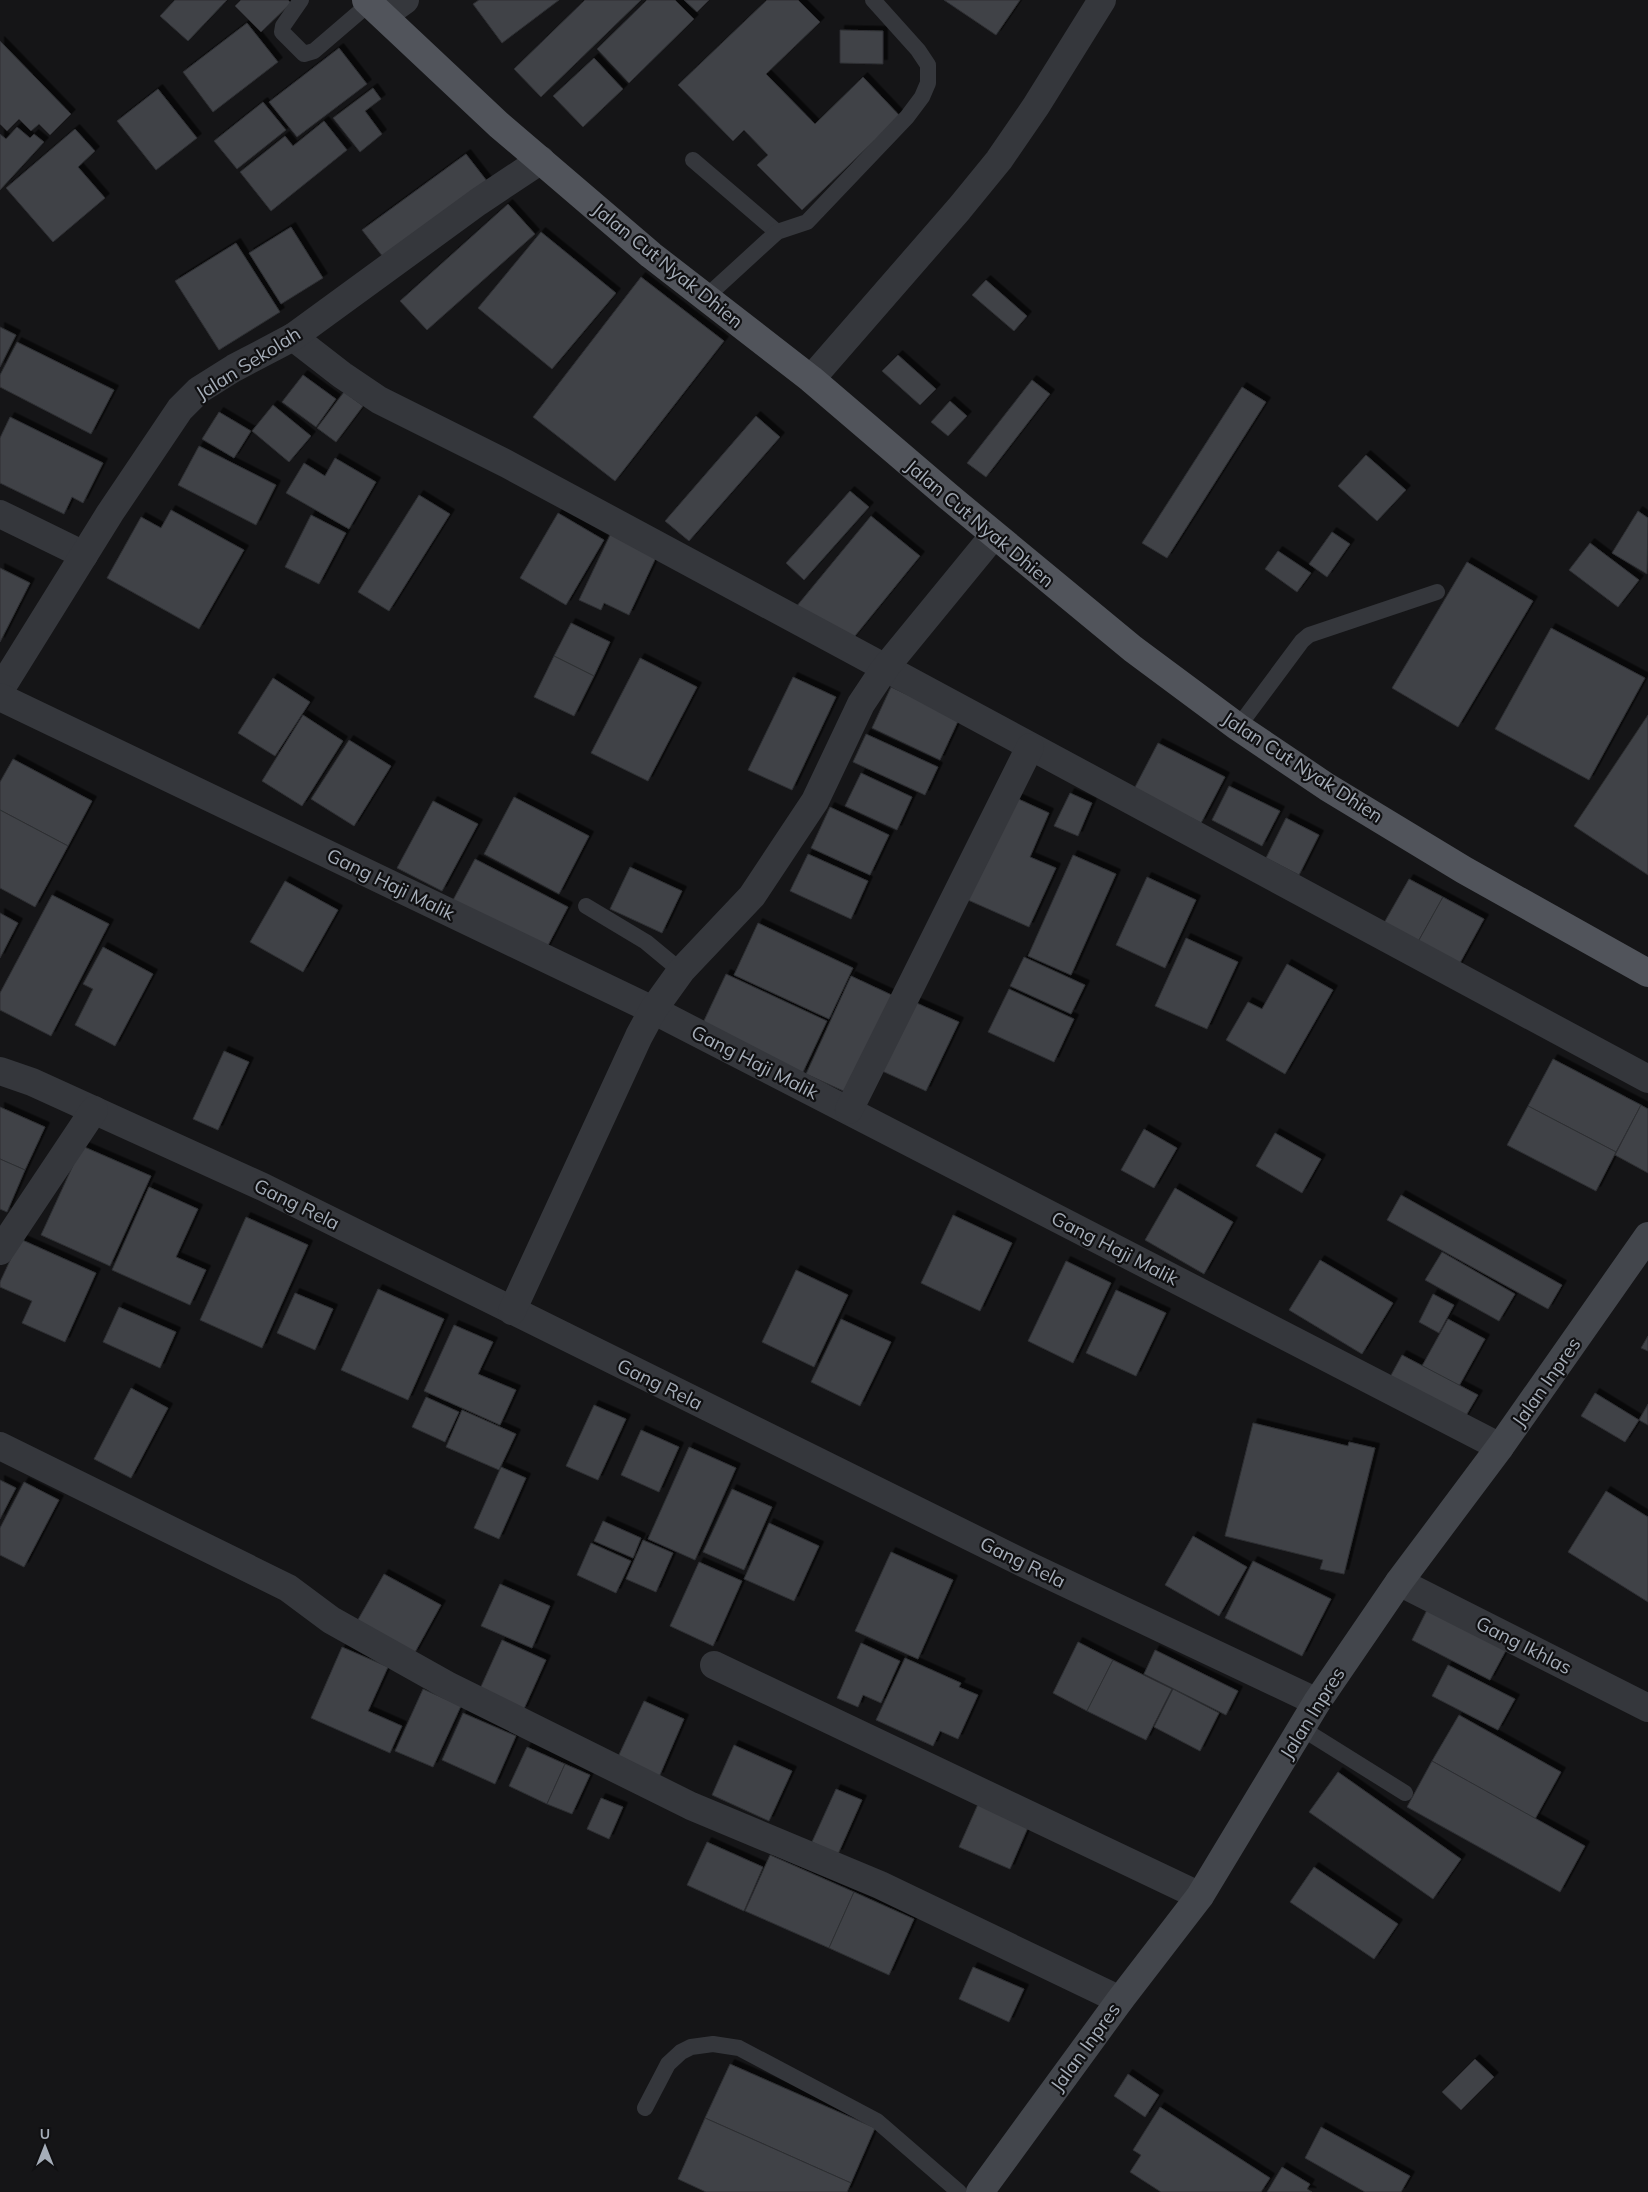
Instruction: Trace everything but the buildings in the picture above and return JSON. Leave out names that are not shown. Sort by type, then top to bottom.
[{"type":"main road","name":"Jalan Cut Nyak Dhien","points":[[381,5],[499,125],[651,255],[811,379],[994,535],[1133,649],[1238,727],[1327,787],[1464,870],[1648,973]]},
{"type":"street","points":[[811,379],[959,209],[999,160],[1042,98],[1102,0]]},
{"type":"street","name":"Jalan Sekolah","points":[[0,690],[84,555],[180,409],[206,386],[234,368],[293,337],[478,202],[541,160]]},
{"type":"street","points":[[293,337],[342,375],[385,403],[507,464],[1648,1079]]},
{"type":"street","points":[[0,514],[84,555]]},
{"type":"street","points":[[512,1311],[639,1036],[653,1010],[681,971],[752,896],[815,801],[861,704],[885,668],[994,535]]},
{"type":"street","name":"Gang Haji Malik","points":[[0,697],[653,1010],[1500,1447]]},
{"type":"street","points":[[849,1110],[1030,747]]},
{"type":"street","name":"Gang Rela","points":[[0,1071],[94,1110],[263,1187],[1023,1563],[1316,1702]]},
{"type":"street","points":[[0,1251],[94,1110]]},
{"type":"street","name":"Jalan Inpres","points":[[980,2192],[1120,2000],[1200,1896],[1316,1702],[1399,1582],[1500,1447],[1648,1236]]},
{"type":"street","points":[[0,1446],[288,1588],[331,1620],[447,1685],[691,1806],[880,1885],[1120,2000]]},
{"type":"street","name":"Gang Ikhlas","points":[[1399,1582],[1648,1708]]},
{"type":"street","points":[[714,1665],[1200,1896]]},
{"type":"lane","points":[[301,0],[283,26],[282,32],[304,54],[314,51],[381,5]]},
{"type":"lane","points":[[706,297],[777,232],[807,222],[907,117],[922,97],[928,83],[928,65],[918,50],[873,0]]},
{"type":"lane","points":[[692,160],[777,232]]},
{"type":"lane","points":[[1238,727],[1302,641],[1310,635],[1437,592]]},
{"type":"lane","points":[[586,906],[646,942],[681,971]]},
{"type":"lane","points":[[1301,1728],[1405,1793]]},
{"type":"lane","points":[[645,2108],[668,2064],[681,2052],[691,2047],[713,2044],[739,2048],[877,2121],[959,2192]]}]
